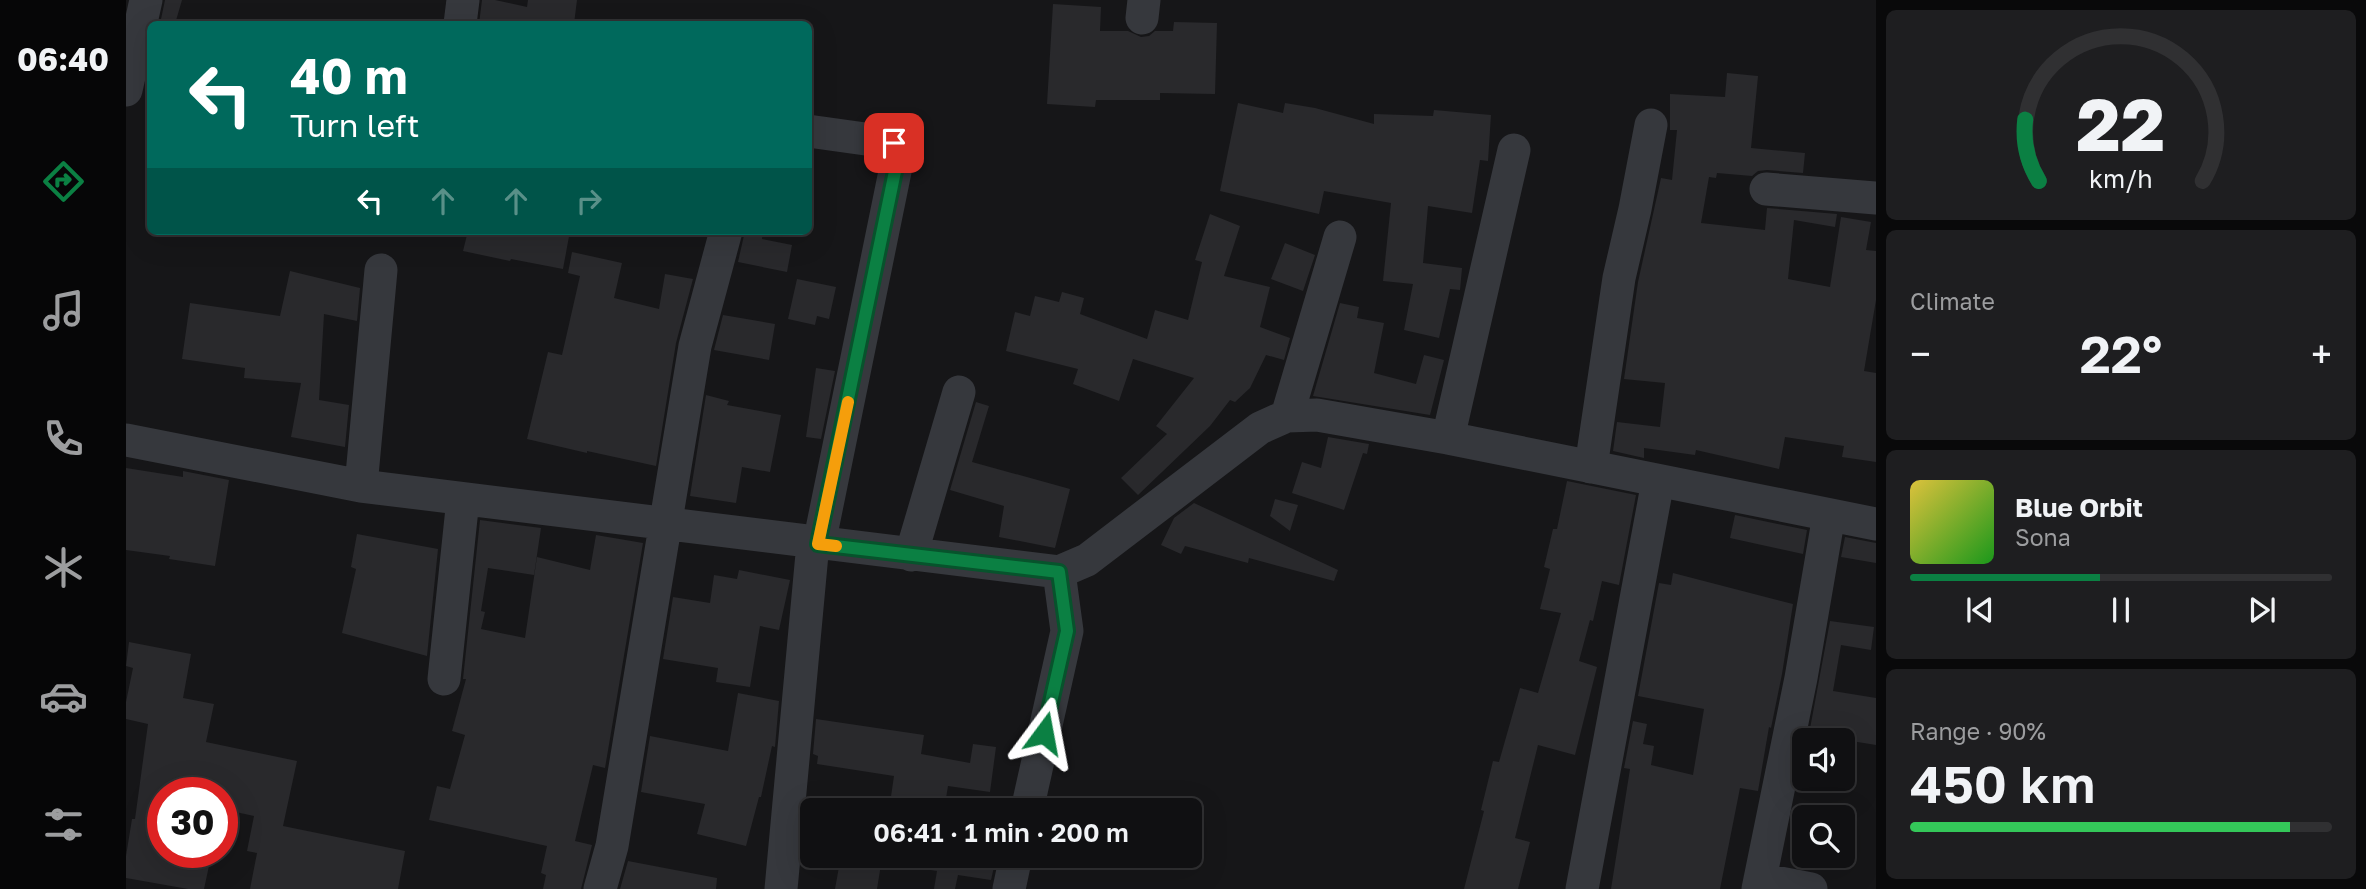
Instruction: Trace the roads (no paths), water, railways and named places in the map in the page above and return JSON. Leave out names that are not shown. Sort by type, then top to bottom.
[{"type":"street","points":[[126,90],[146,0]]},
{"type":"street","points":[[460,21],[463,0]]},
{"type":"street","points":[[1591,467],[1619,278],[1651,125]]},
{"type":"street","points":[[781,889],[816,544],[899,152],[894,143],[812,132]]},
{"type":"street","points":[[1448,438],[1514,150]]},
{"type":"street","points":[[1766,189],[1876,198]]},
{"type":"street","points":[[600,889],[612,846],[695,346],[725,235]]},
{"type":"street","points":[[1287,416],[1340,237]]},
{"type":"street","points":[[361,486],[382,270]]},
{"type":"street","points":[[911,555],[959,392]]},
{"type":"street","points":[[126,440],[361,486],[1059,572],[1087,560],[1260,428],[1287,416],[1317,415],[1448,438],[1876,524]]},
{"type":"street","points":[[1582,889],[1658,481]]},
{"type":"street","points":[[444,679],[463,499]]},
{"type":"street","points":[[1811,889],[1759,884],[1801,678],[1829,514]]},
{"type":"street","points":[[1030,798],[1067,631],[1059,572]]},
{"type":"street","points":[[1009,889],[1014,868]]}]
